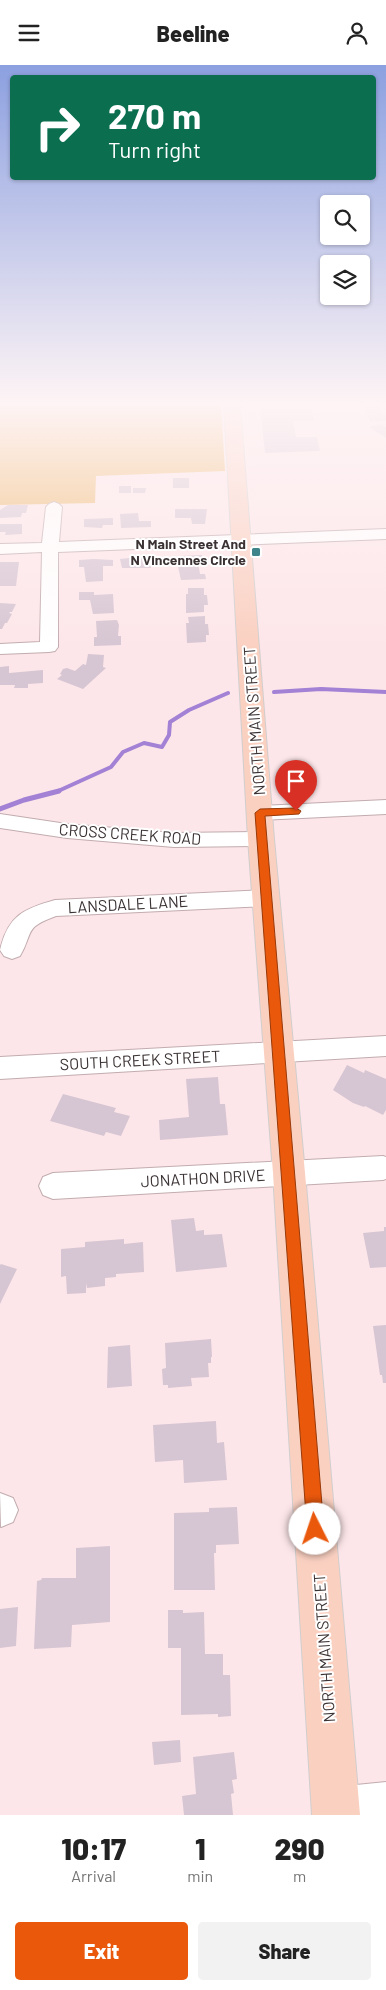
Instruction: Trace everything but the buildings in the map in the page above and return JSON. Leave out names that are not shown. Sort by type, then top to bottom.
[{"type":"main road","name":"NORTH MAIN STREET","points":[[237,487],[253,698],[261,839],[289,1173],[336,1811]]},
{"type":"street","points":[[0,649],[48,647],[50,547],[54,507]]},
{"type":"street","points":[[0,549],[386,534]]},
{"type":"street","points":[[260,813],[386,807]]},
{"type":"street","name":"CROSS CREEK ROAD","points":[[0,821],[67,831],[174,840],[261,839]]},
{"type":"street","name":"LANSDALE LANE","points":[[12,949],[14,934],[23,922],[36,914],[56,908],[266,898]]},
{"type":"street","name":"SOUTH CREEK STREET","points":[[0,1068],[386,1046]]},
{"type":"street","name":"JONATHON DRIVE","points":[[53,1186],[383,1168]]},
{"type":"street","points":[[336,1811],[386,1802]]},
{"type":"shaded area","points":[[0,487],[96,487],[95,503],[0,505]]},
{"type":"waterway","points":[[274,692],[321,689],[386,692]]},
{"type":"waterway","points":[[57,791],[111,767],[123,752],[144,743],[162,747],[169,735],[170,722],[189,710],[228,693]]},
{"type":"waterway","points":[[0,809],[24,800],[57,791]]},
{"type":"place","name":"N Main Street And N Vincennes Circle","points":[[256,552]]},
{"type":"route","points":[[296,811],[260,813],[315,1529]]}]
